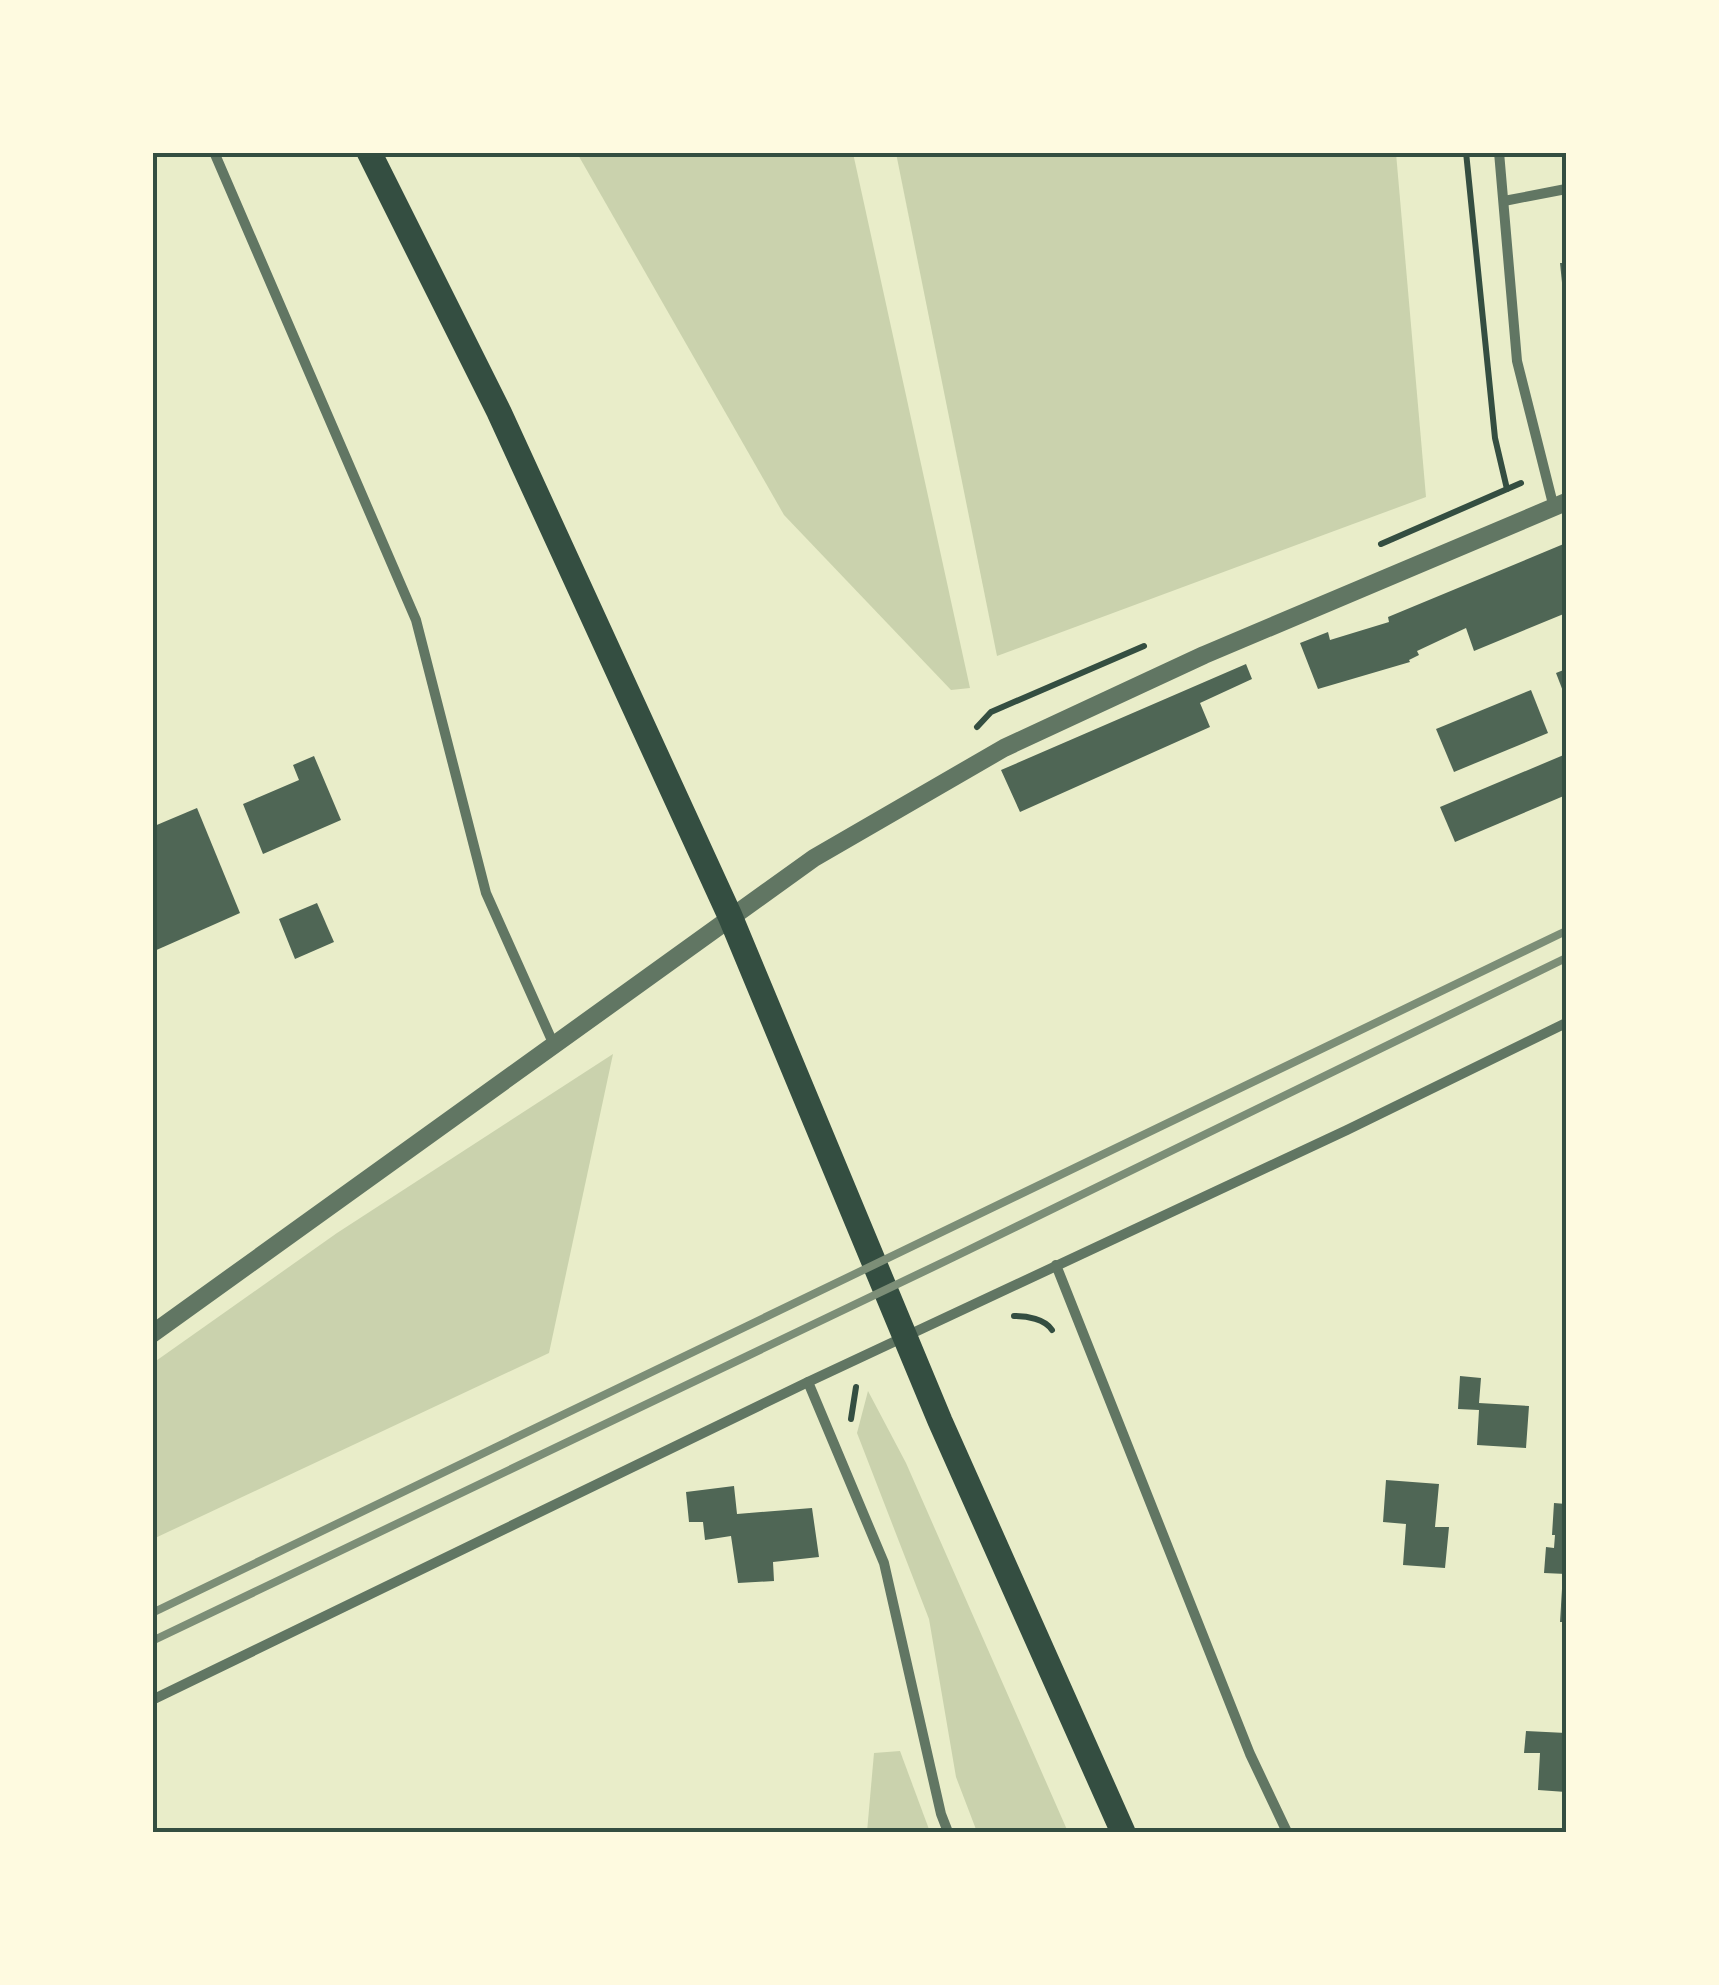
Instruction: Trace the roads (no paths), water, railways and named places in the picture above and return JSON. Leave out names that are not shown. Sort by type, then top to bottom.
[{"type":"main road","points":[[369,152],[498,412],[748,958],[940,1421],[1124,1832]]},
{"type":"street","points":[[214,152],[416,620],[486,894],[554,1044]]},
{"type":"street","points":[[152,1334],[814,858],[1004,748],[1204,655],[1560,505],[1518,361],[1499,152]]},
{"type":"street","points":[[1504,201],[1566,190]]},
{"type":"street","points":[[152,1700],[808,1382],[1566,1023]]},
{"type":"street","points":[[1056,1265],[1250,1754],[1287,1832]]},
{"type":"street","points":[[808,1382],[884,1563],[948,1832]]},
{"type":"railway","points":[[152,1613],[1566,931]]},
{"type":"railway","points":[[152,1641],[954,1257],[1566,958]]}]
